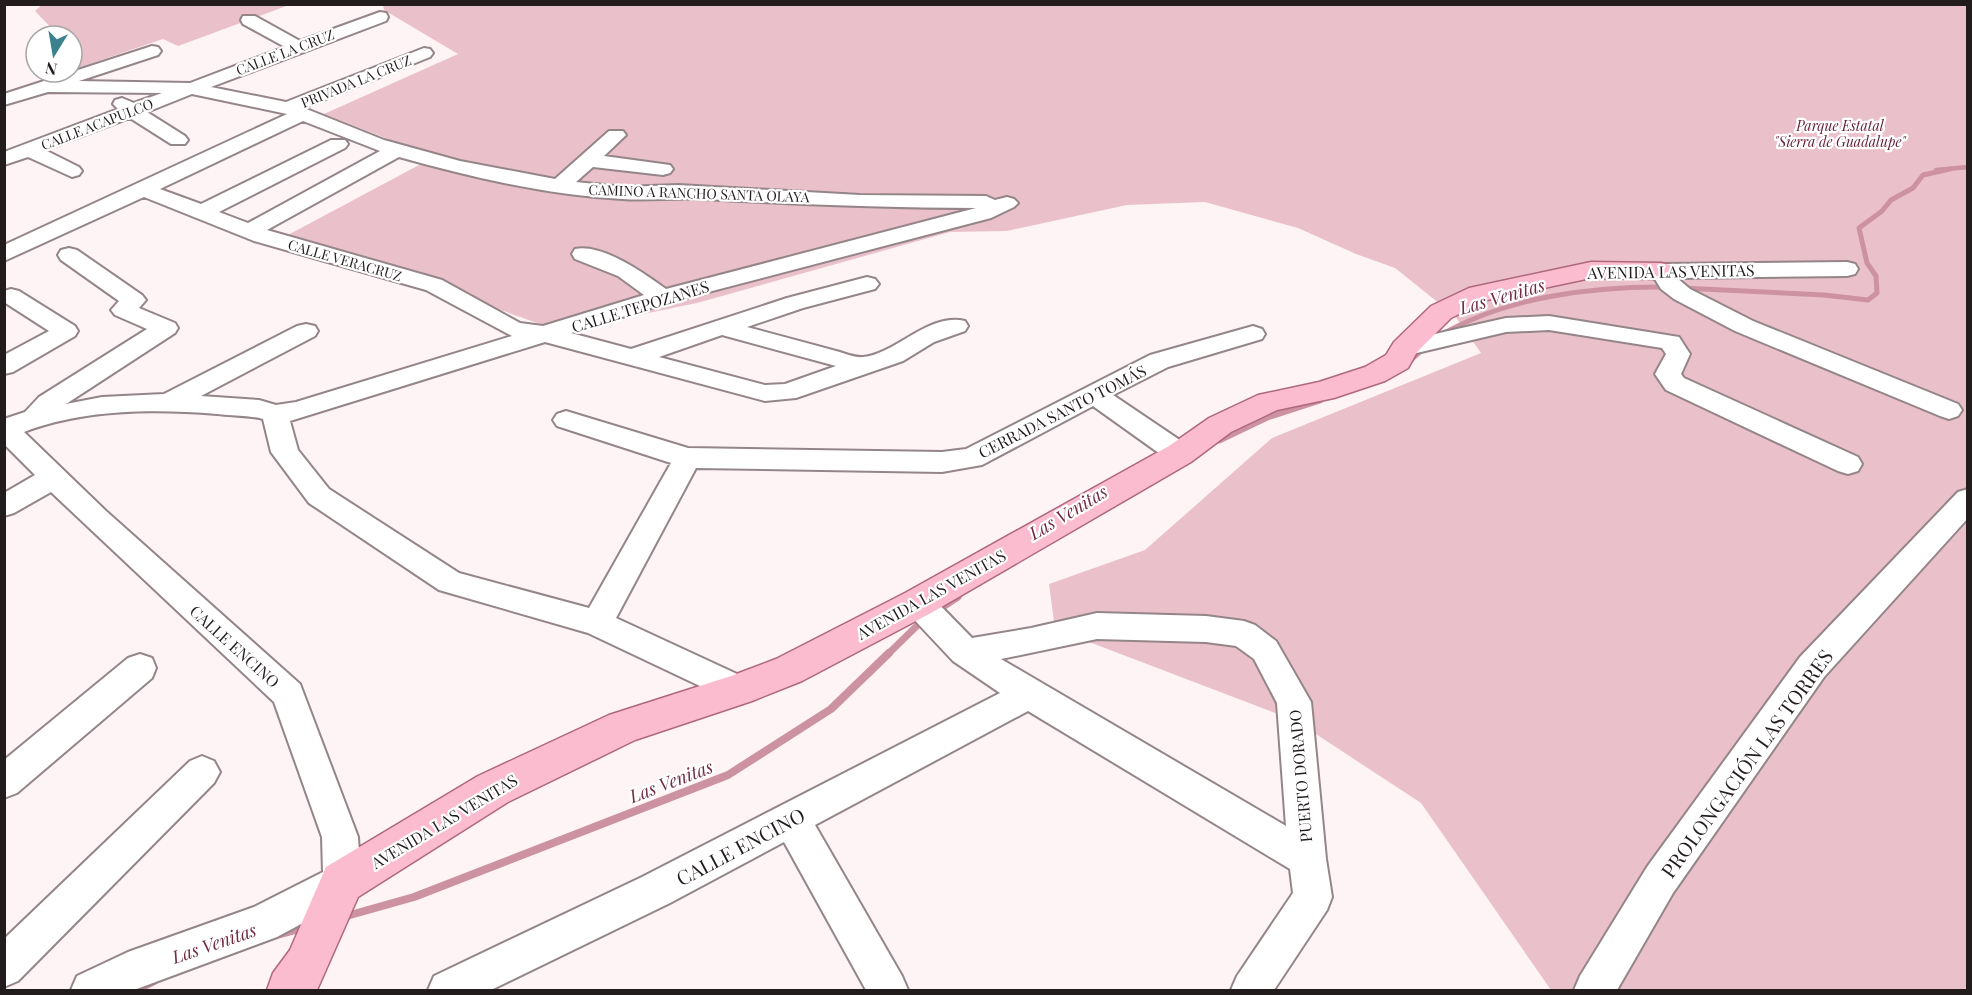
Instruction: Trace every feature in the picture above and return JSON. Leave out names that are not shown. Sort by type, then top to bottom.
[{"type":"main road","name":"AVENIDA LAS VENITAS","points":[[338,892],[493,789],[623,727],[738,690],[924,610],[1180,454],[1220,425],[1269,402],[1323,391],[1376,374],[1398,362],[1408,347],[1441,312],[1479,294],[1591,270],[1671,283]]},
{"type":"main road","name":"CALLE ENCINO","points":[[290,990],[306,966],[338,892]]},
{"type":"street","name":"CALLE LA CRUZ","points":[[189,88],[380,16]]},
{"type":"street","points":[[249,20],[298,47]]},
{"type":"street","points":[[4,100],[152,51]]},
{"type":"street","name":"PRIVADA LA CRUZ","points":[[296,111],[424,53]]},
{"type":"street","name":"CAMINO A RANCHO SANTA OLAYA","points":[[45,86],[96,89],[189,88],[296,111],[397,150],[457,167],[559,186],[623,193],[678,191],[860,201],[1007,203]]},
{"type":"street","name":"CALLE ACAPULCO","points":[[4,159],[189,88]]},
{"type":"street","points":[[96,89],[178,140]]},
{"type":"street","points":[[4,254],[143,189],[296,111]]},
{"type":"street","points":[[559,186],[616,135]]},
{"type":"street","points":[[202,212],[338,144]]},
{"type":"street","points":[[29,150],[72,171]]},
{"type":"street","points":[[249,231],[397,150]]},
{"type":"street","points":[[588,160],[663,169]]},
{"type":"street","name":"CALLE VERACRUZ","points":[[143,189],[249,231],[434,285],[514,329],[545,334],[765,393],[787,392],[894,355],[926,337],[956,326]]},
{"type":"street","name":"CALLE TEPOZANES","points":[[274,414],[298,411],[662,297],[983,213],[1007,203]]},
{"type":"street","points":[[583,254],[626,271],[662,297]]},
{"type":"street","points":[[34,418],[48,403],[166,328],[123,310],[134,300],[69,255]]},
{"type":"street","name":"AVENIDA LAS VENITAS","points":[[1671,283],[1847,269]]},
{"type":"street","points":[[1671,283],[1744,326],[1949,410]]},
{"type":"street","points":[[632,357],[720,327],[867,284]]},
{"type":"street","points":[[4,366],[66,331],[11,296]]},
{"type":"street","points":[[1408,347],[1506,325],[1549,323],[1670,342],[1678,354],[1668,374],[1675,384],[1848,464]]},
{"type":"street","points":[[720,327],[860,366]]},
{"type":"street","points":[[170,402],[306,331]]},
{"type":"street","name":"CERRADA SANTO TOMÁS","points":[[566,420],[687,458],[942,462],[972,458],[1160,361],[1253,334]]},
{"type":"street","points":[[1095,395],[1180,454]]},
{"type":"street","points":[[5,428],[34,418],[102,406],[170,402],[259,409],[274,414],[285,452],[319,496],[450,582],[597,623],[738,690]]},
{"type":"street","name":"CALLE ENCINO","points":[[5,428],[96,519],[288,694],[340,837],[338,892]]},
{"type":"street","points":[[597,623],[687,458]]},
{"type":"street","points":[[4,506],[54,477]]},
{"type":"street","name":"PROLONGACIÓN LAS TORRES","points":[[1594,990],[1660,880],[1812,667],[1968,500]]},
{"type":"street","name":"PUERTO DORADO","points":[[924,610],[964,652],[1307,859]]},
{"type":"street","name":"PUERTO DORADO","points":[[964,652],[1031,641],[1097,626],[1206,629],[1244,634],[1264,650],[1294,702],[1307,859],[1314,897],[1251,990]]},
{"type":"street","points":[[4,782],[140,668]]},
{"type":"street","name":"CALLE ENCINO","points":[[448,990],[656,890],[1029,693]]},
{"type":"street","points":[[4,967],[202,772]]},
{"type":"street","points":[[791,819],[888,990]]},
{"type":"street","name":"AVENIDA LAS VENITAS","points":[[92,990],[128,972],[263,923],[338,892]]},
{"type":"green space","points":[[43,4],[289,5],[178,46],[163,39],[84,66],[84,24],[47,24],[35,11]]},
{"type":"green space","name":"Parque Estatal \"Sierra de Guadalupe\"","points":[[383,5],[1967,5],[1967,990],[1551,990],[1421,803],[1296,721],[1055,629],[1049,584],[1145,550],[1272,438],[1481,353],[1455,316],[1395,268],[1356,254],[1298,228],[1205,202],[1127,205],[1007,231],[950,232],[697,303],[560,331],[288,235],[434,157],[324,114],[458,54],[384,10]]},
{"type":"waterway","name":"Las Venitas","points":[[1936,170],[1968,167]]},
{"type":"waterway","name":"Las Venitas","points":[[1682,288],[1824,295],[1868,300],[1877,293],[1876,276],[1867,263],[1859,228],[1882,211],[1891,200],[1913,188],[1923,175],[1950,169]]},
{"type":"waterway","name":"Las Venitas","points":[[1439,336],[1492,312],[1550,296],[1610,289],[1668,287]]},
{"type":"waterway","name":"Las Venitas","points":[[1407,364],[1425,347]]},
{"type":"waterway","name":"Las Venitas","points":[[1219,440],[1267,417],[1320,400]]},
{"type":"waterway","name":"Las Venitas","points":[[935,612],[958,597]]},
{"type":"waterway","name":"Las Venitas","points":[[887,655],[925,618]]},
{"type":"waterway","name":"Las Venitas","points":[[343,917],[414,897],[728,775],[831,709],[889,653]]},
{"type":"waterway","name":"Las Venitas","points":[[277,935],[307,927]]},
{"type":"waterway","name":"Las Venitas","points":[[137,990],[154,981]]}]
